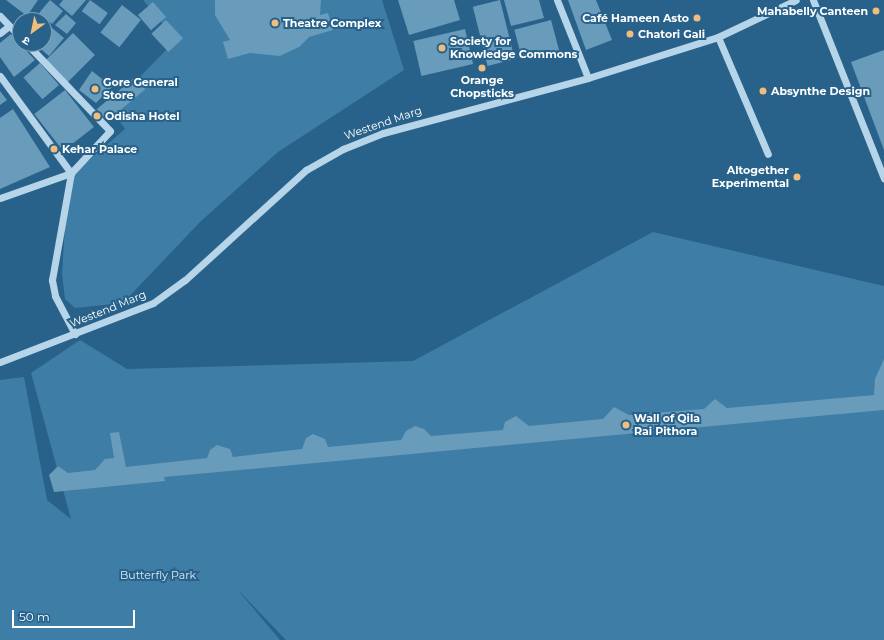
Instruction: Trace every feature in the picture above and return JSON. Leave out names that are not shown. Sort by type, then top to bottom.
[{"type":"street","points":[[557,0],[588,78]]},
{"type":"street","name":"Westend Marg","points":[[0,362],[153,303],[185,280],[306,170],[343,149],[383,133],[488,102],[588,78],[718,37],[796,0]]},
{"type":"street","points":[[813,0],[884,178]]},
{"type":"street","points":[[0,16],[12,29]]},
{"type":"street","points":[[0,33],[9,26]]},
{"type":"street","points":[[718,37],[768,154]]},
{"type":"street","points":[[0,198],[71,173],[110,131],[34,52]]},
{"type":"street","points":[[0,76],[71,173],[52,280],[55,296],[75,334]]},
{"type":"green space","points":[[143,0],[382,0],[404,70],[278,152],[200,222],[123,303],[75,308],[65,299],[62,274],[68,178],[125,129],[110,107],[176,40]]},
{"type":"green space","name":"Butterfly Park","points":[[653,232],[884,286],[884,640],[286,640],[237,589],[280,640],[0,640],[0,380],[24,377],[47,500],[71,519],[31,373],[80,340],[127,369],[413,361]]},
{"type":"building","points":[[6,0],[38,0],[30,12],[22,12]]},
{"type":"building","points":[[50,0],[63,11],[52,24],[52,12],[40,12]]},
{"type":"building","points":[[63,0],[86,0],[72,16],[59,5]]},
{"type":"building","points":[[90,0],[108,13],[100,24],[82,11]]},
{"type":"building","name":"Theatre Complex","points":[[215,0],[321,0],[320,15],[328,13],[333,30],[309,37],[299,47],[280,56],[250,53],[228,59],[223,42],[230,40],[215,15]]},
{"type":"building","points":[[398,0],[454,0],[460,20],[409,35]]},
{"type":"building","points":[[500,0],[515,59],[488,66],[473,7]]},
{"type":"building","points":[[504,0],[539,0],[544,18],[511,26]]},
{"type":"building","points":[[568,0],[596,0],[612,40],[586,50]]},
{"type":"building","points":[[153,2],[166,17],[151,30],[138,15]]},
{"type":"building","points":[[122,5],[141,20],[119,47],[100,33]]},
{"type":"building","points":[[66,14],[76,23],[67,34],[55,25]]},
{"type":"building","points":[[166,20],[183,38],[168,52],[151,34]]},
{"type":"building","points":[[551,20],[559,50],[522,60],[514,30]]},
{"type":"building","points":[[52,28],[64,38],[49,56],[44,52],[52,52]]},
{"type":"building","name":"Society for Knowledge Commons","points":[[465,29],[473,64],[421,76],[413,41]]},
{"type":"building","points":[[73,33],[95,55],[67,82],[45,61]]},
{"type":"building","points":[[11,34],[12,52],[28,52],[35,60],[14,77],[0,57],[0,43]]},
{"type":"building","points":[[884,50],[884,150],[851,62]]},
{"type":"building","points":[[40,63],[59,85],[42,99],[23,77]]},
{"type":"building","points":[[92,71],[112,87],[96,103],[79,90]]},
{"type":"building","points":[[135,77],[145,89],[107,121],[97,109]]},
{"type":"building","points":[[65,90],[94,127],[63,151],[34,114]]},
{"type":"building","points":[[0,91],[7,100],[0,105]]},
{"type":"building","points":[[13,109],[50,167],[0,189],[0,118]]},
{"type":"building","name":"Wall of Qila Rai Pithora","points":[[884,359],[884,410],[164,477],[165,481],[54,492],[49,475],[58,466],[68,473],[95,470],[105,459],[114,458],[110,433],[119,432],[126,467],[207,458],[210,450],[217,445],[230,449],[233,457],[302,449],[306,438],[313,434],[325,439],[328,447],[401,440],[406,431],[415,426],[424,429],[431,436],[503,430],[505,422],[516,416],[529,426],[603,419],[614,407],[629,415],[704,409],[715,399],[727,408],[874,395],[875,379]]},
{"type":"place","name":"Mahabelly Canteen","points":[[876,11]]},
{"type":"place","name":"Café Hameen Asto","points":[[697,18]]},
{"type":"place","name":"Theatre Complex","points":[[275,23]]},
{"type":"place","name":"Chatori Gali","points":[[630,34]]},
{"type":"place","name":"Society for Knowledge Commons","points":[[442,48]]},
{"type":"place","name":"Orange Chopsticks","points":[[482,68]]},
{"type":"place","name":"Gore General Store","points":[[95,89]]},
{"type":"place","name":"Absynthe Design","points":[[763,91]]},
{"type":"place","name":"Odisha Hotel","points":[[97,116]]},
{"type":"place","name":"Kehar Palace","points":[[54,149]]},
{"type":"place","name":"Altogether Experimental","points":[[797,177]]},
{"type":"place","name":"Wall of Qila Rai Pithora","points":[[626,425]]}]
